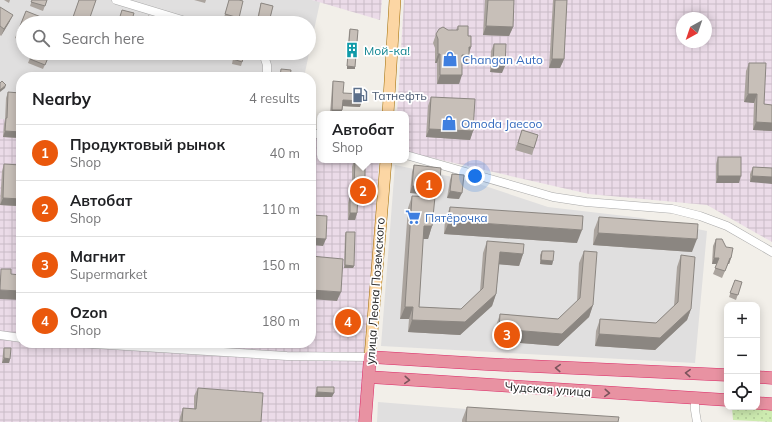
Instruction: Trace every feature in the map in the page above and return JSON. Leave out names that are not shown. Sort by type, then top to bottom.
[{"type":"highway","name":"Чудская улица","points":[[370,357],[724,375]]},
{"type":"highway","name":"улица Леона Поземского","points":[[365,422],[370,357]]},
{"type":"highway","name":"Чудская улица","points":[[368,377],[724,400]]},
{"type":"highway","points":[[760,377],[772,378]]},
{"type":"highway","points":[[760,403],[772,404]]},
{"type":"main road","points":[[388,111],[395,0]]},
{"type":"main road","name":"улица Леона Поземского","points":[[370,357],[386,163]]},
{"type":"street","points":[[116,0],[169,16]]},
{"type":"street","points":[[266,60],[268,65],[267,72]]},
{"type":"street","points":[[409,156],[552,196],[586,202],[672,209],[700,216],[727,226],[772,252]]},
{"type":"street","points":[[0,336],[16,338]]},
{"type":"street","points":[[158,348],[287,356],[370,357]]},
{"type":"street","points":[[696,398],[695,410],[697,422]]},
{"type":"shaded area","points":[[0,0],[312,0],[320,2],[316,21],[316,16],[16,16],[16,60],[308,60],[305,72],[16,72],[16,120],[0,119]]},
{"type":"shaded area","points":[[312,0],[382,0],[380,20]]},
{"type":"shaded area","points":[[404,0],[772,0],[772,242],[707,205],[589,194],[409,153],[409,111],[397,111]]},
{"type":"shaded area","points":[[0,119],[16,120],[16,348],[316,348],[316,137],[317,163],[379,163],[364,422],[0,422]]},
{"type":"shaded area","points":[[395,165],[467,180],[548,207],[642,218],[707,231],[695,363],[381,346]]},
{"type":"shaded area","points":[[378,402],[616,421],[616,422],[377,422]]},
{"type":"green space","points":[[732,410],[772,410],[772,422],[733,420]]},
{"type":"building","points":[[32,0],[47,0],[45,6],[31,2]]},
{"type":"building","points":[[79,0],[96,0],[90,16],[73,16]]},
{"type":"building","points":[[229,0],[243,1],[239,16],[225,14]]},
{"type":"building","points":[[488,0],[514,0],[513,27],[486,26]]},
{"type":"building","points":[[555,0],[567,0],[564,59],[552,59]]},
{"type":"building","points":[[261,3],[273,6],[270,16],[259,16]]},
{"type":"building","points":[[0,7],[13,15],[4,29],[0,26]]},
{"type":"building","points":[[122,10],[134,13],[133,16],[120,16]]},
{"type":"building","points":[[26,11],[38,16],[24,16]]},
{"type":"building","name":"Changan Auto","points":[[458,26],[468,26],[468,36],[471,36],[469,55],[462,55],[462,75],[440,75],[440,54],[438,54],[438,39],[436,34],[439,29],[443,27],[448,30],[458,30]]},
{"type":"building","name":"Мой-ка!","points":[[350,29],[358,30],[355,67],[347,66]]},
{"type":"building","points":[[494,44],[506,44],[505,66],[493,65]]},
{"type":"building","points":[[32,60],[47,60],[45,65]]},
{"type":"building","points":[[749,63],[766,63],[764,104],[772,105],[772,123],[756,122],[757,94],[748,94]]},
{"type":"building","points":[[281,69],[291,70],[291,72],[281,72]]},
{"type":"building","points":[[2,81],[6,85],[0,90],[0,83]]},
{"type":"building","points":[[333,81],[344,82],[343,93],[362,94],[362,101],[343,100],[342,110],[332,110]]},
{"type":"building","points":[[8,92],[16,93],[16,132],[5,131]]},
{"type":"building","name":"Omoda Jaecoo","points":[[431,97],[475,99],[473,131],[429,129]]},
{"type":"building","points":[[522,130],[538,135],[534,148],[518,143]]},
{"type":"building","points":[[718,157],[741,157],[741,176],[718,176]]},
{"type":"building","points":[[355,163],[365,163],[365,178],[368,178],[367,187],[354,187]]},
{"type":"building","points":[[4,164],[16,165],[16,199],[3,198]]},
{"type":"building","points":[[414,165],[441,168],[439,189],[412,186]]},
{"type":"building","points":[[753,167],[772,168],[772,177],[752,176]]},
{"type":"building","points":[[452,174],[464,175],[462,193],[450,191]]},
{"type":"building","points":[[350,196],[358,196],[357,213],[350,213]]},
{"type":"building","points":[[412,196],[435,197],[432,226],[424,226],[419,307],[461,309],[483,288],[487,241],[524,244],[523,254],[500,252],[496,294],[465,322],[412,320],[413,307],[405,307]]},
{"type":"building","points":[[450,207],[583,216],[582,230],[449,221]]},
{"type":"building","points":[[316,215],[327,216],[326,239],[316,238]]},
{"type":"building","points":[[599,217],[698,224],[697,239],[598,233]]},
{"type":"building","points":[[346,232],[355,232],[354,266],[345,265]]},
{"type":"building","points":[[716,239],[722,239],[726,247],[733,248],[731,258],[725,271],[715,268],[719,258],[714,258]]},
{"type":"building","points":[[542,251],[554,251],[553,261],[541,260]]},
{"type":"building","points":[[584,251],[597,252],[593,305],[562,334],[499,329],[500,314],[558,319],[580,298]]},
{"type":"building","points":[[681,255],[695,257],[691,309],[660,338],[599,334],[600,319],[656,323],[678,302]]},
{"type":"building","points":[[316,256],[343,259],[341,292],[316,290]]},
{"type":"building","points":[[1,269],[11,269],[11,274],[16,274],[16,291],[0,290]]},
{"type":"building","points":[[735,280],[742,282],[738,295],[730,293]]},
{"type":"building","points":[[343,309],[352,309],[351,320],[343,319]]},
{"type":"building","points":[[4,348],[11,348],[10,359],[4,358]]},
{"type":"building","points":[[317,387],[334,387],[334,393],[317,392]]},
{"type":"building","points":[[198,388],[263,393],[261,422],[182,422],[183,408],[196,409]]},
{"type":"building","points":[[467,407],[619,417],[618,422],[466,422]]},
{"type":"place","name":"Мой-ка!","points":[[352,50]]},
{"type":"place","name":"Changan Auto","points":[[450,59]]},
{"type":"place","name":"Татнефть","points":[[360,95]]},
{"type":"place","name":"Omoda Jaecoo","points":[[449,123]]},
{"type":"place","name":"Продуктовый рынок","points":[[429,185]]},
{"type":"place","name":"Автобат","points":[[363,191]]},
{"type":"place","name":"Пятёрочка","points":[[413,217]]},
{"type":"place","name":"Ozon","points":[[348,322]]},
{"type":"place","name":"Магнит","points":[[507,335]]}]
